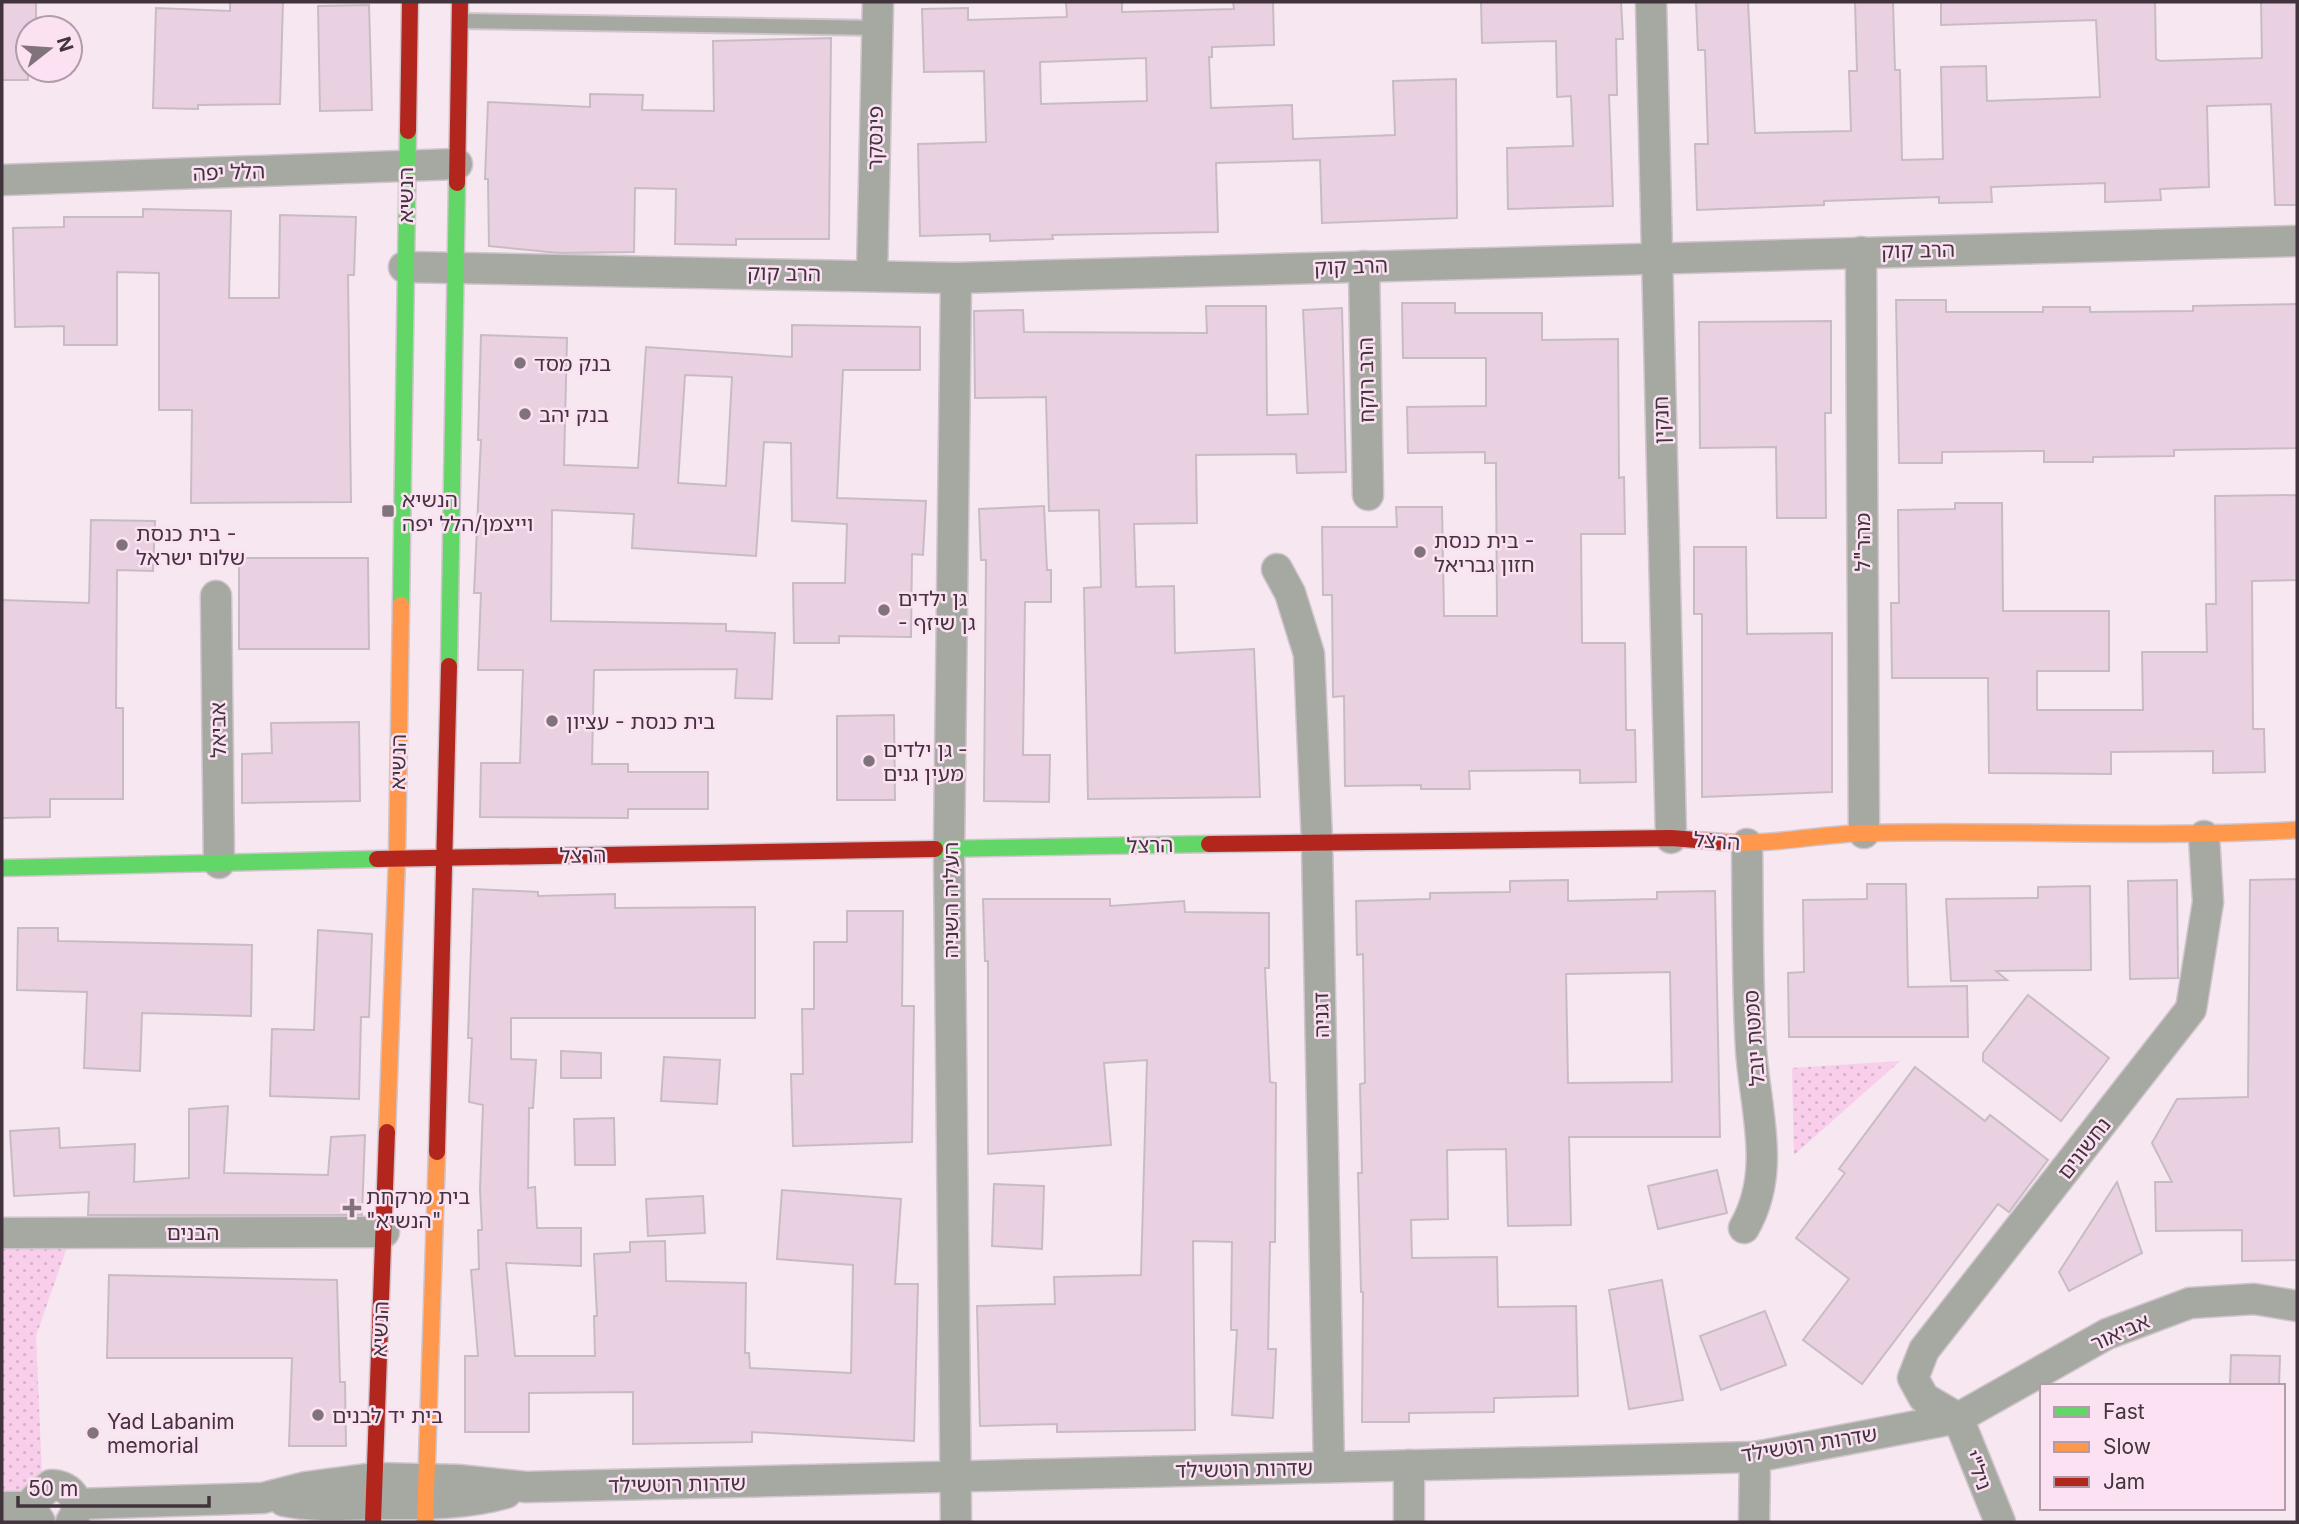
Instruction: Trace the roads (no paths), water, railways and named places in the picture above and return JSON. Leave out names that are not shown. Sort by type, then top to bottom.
[{"type":"main road","name":"הנשיא","points":[[373,1502],[397,858],[405,166],[410,2]]},
{"type":"main road","points":[[425,1502],[446,858],[460,2]]},
{"type":"main road","name":"הרצל","points":[[2,868],[397,858],[1317,842],[1671,838],[1747,844],[1864,833],[2204,836],[2297,830]]},
{"type":"street","name":"חנקין","points":[[1651,2],[1671,838]]},
{"type":"street","name":"פינסקר","points":[[872,275],[877,15]]},
{"type":"street","name":"הלל יפה","points":[[2,180],[457,164]]},
{"type":"street","name":"הרב קוק","points":[[404,267],[956,278],[2297,240]]},
{"type":"street","name":"מהר\"ל","points":[[1861,252],[1864,833]]},
{"type":"street","name":"הרב רוקח","points":[[1364,266],[1368,495]]},
{"type":"street","name":"העליה השניה","points":[[956,278],[950,850],[956,1522]]},
{"type":"street","name":"דגניה","points":[[1278,569],[1290,593],[1309,654],[1317,842],[1329,1467]]},
{"type":"street","name":"אביאל","points":[[216,596],[219,863]]},
{"type":"street","name":"נחשונים","points":[[1958,1418],[1924,1398],[1913,1378],[1924,1350],[2191,1009],[2207,902],[2204,836]]},
{"type":"street","name":"סמטת יובל","points":[[1744,1228],[1761,1185],[1762,1134],[1751,1051],[1747,844]]},
{"type":"street","name":"הבנים","points":[[2,1233],[384,1231]]},
{"type":"street","name":"אביאור","points":[[1958,1418],[2107,1334],[2190,1303],[2254,1299],[2297,1306]]},
{"type":"street","name":"שדרות רוטשילד","points":[[74,1513],[263,1498],[324,1506],[487,1499],[526,1487],[1755,1457],[1958,1418]]},
{"type":"street","name":"ניל\"י","points":[[1958,1418],[2000,1522]]},
{"type":"street","points":[[1754,1522],[1755,1457]]},
{"type":"street","points":[[1409,1465],[1409,1522]]},
{"type":"street","points":[[37,1518],[35,1499],[51,1485],[71,1492],[74,1513]]},
{"type":"street","points":[[2,1507],[25,1507],[37,1518]]},
{"type":"lane","points":[[459,21],[877,15]]},
{"type":"place","name":"בנק מסד","points":[[520,363]]},
{"type":"place","name":"בנק יהב","points":[[525,414]]},
{"type":"place","name":"הנשיא וייצמן/הלל יפה","points":[[388,511]]},
{"type":"place","name":"בית כנסת - שלום ישראל","points":[[122,545]]},
{"type":"place","name":"בית כנסת - חזון גבריאל","points":[[1420,552]]},
{"type":"place","name":"גן ילדים - גן שיזף","points":[[884,610]]},
{"type":"place","name":"בית כנסת - עציון","points":[[552,721]]},
{"type":"place","name":"גן ילדים - מעין גנים","points":[[869,761]]},
{"type":"place","name":"בית מרקחת \"הנשיא\"","points":[[352,1208]]},
{"type":"place","name":"בית יד לבנים","points":[[318,1415]]},
{"type":"place","name":"Yad Labanim memorial","points":[[93,1433]]}]
